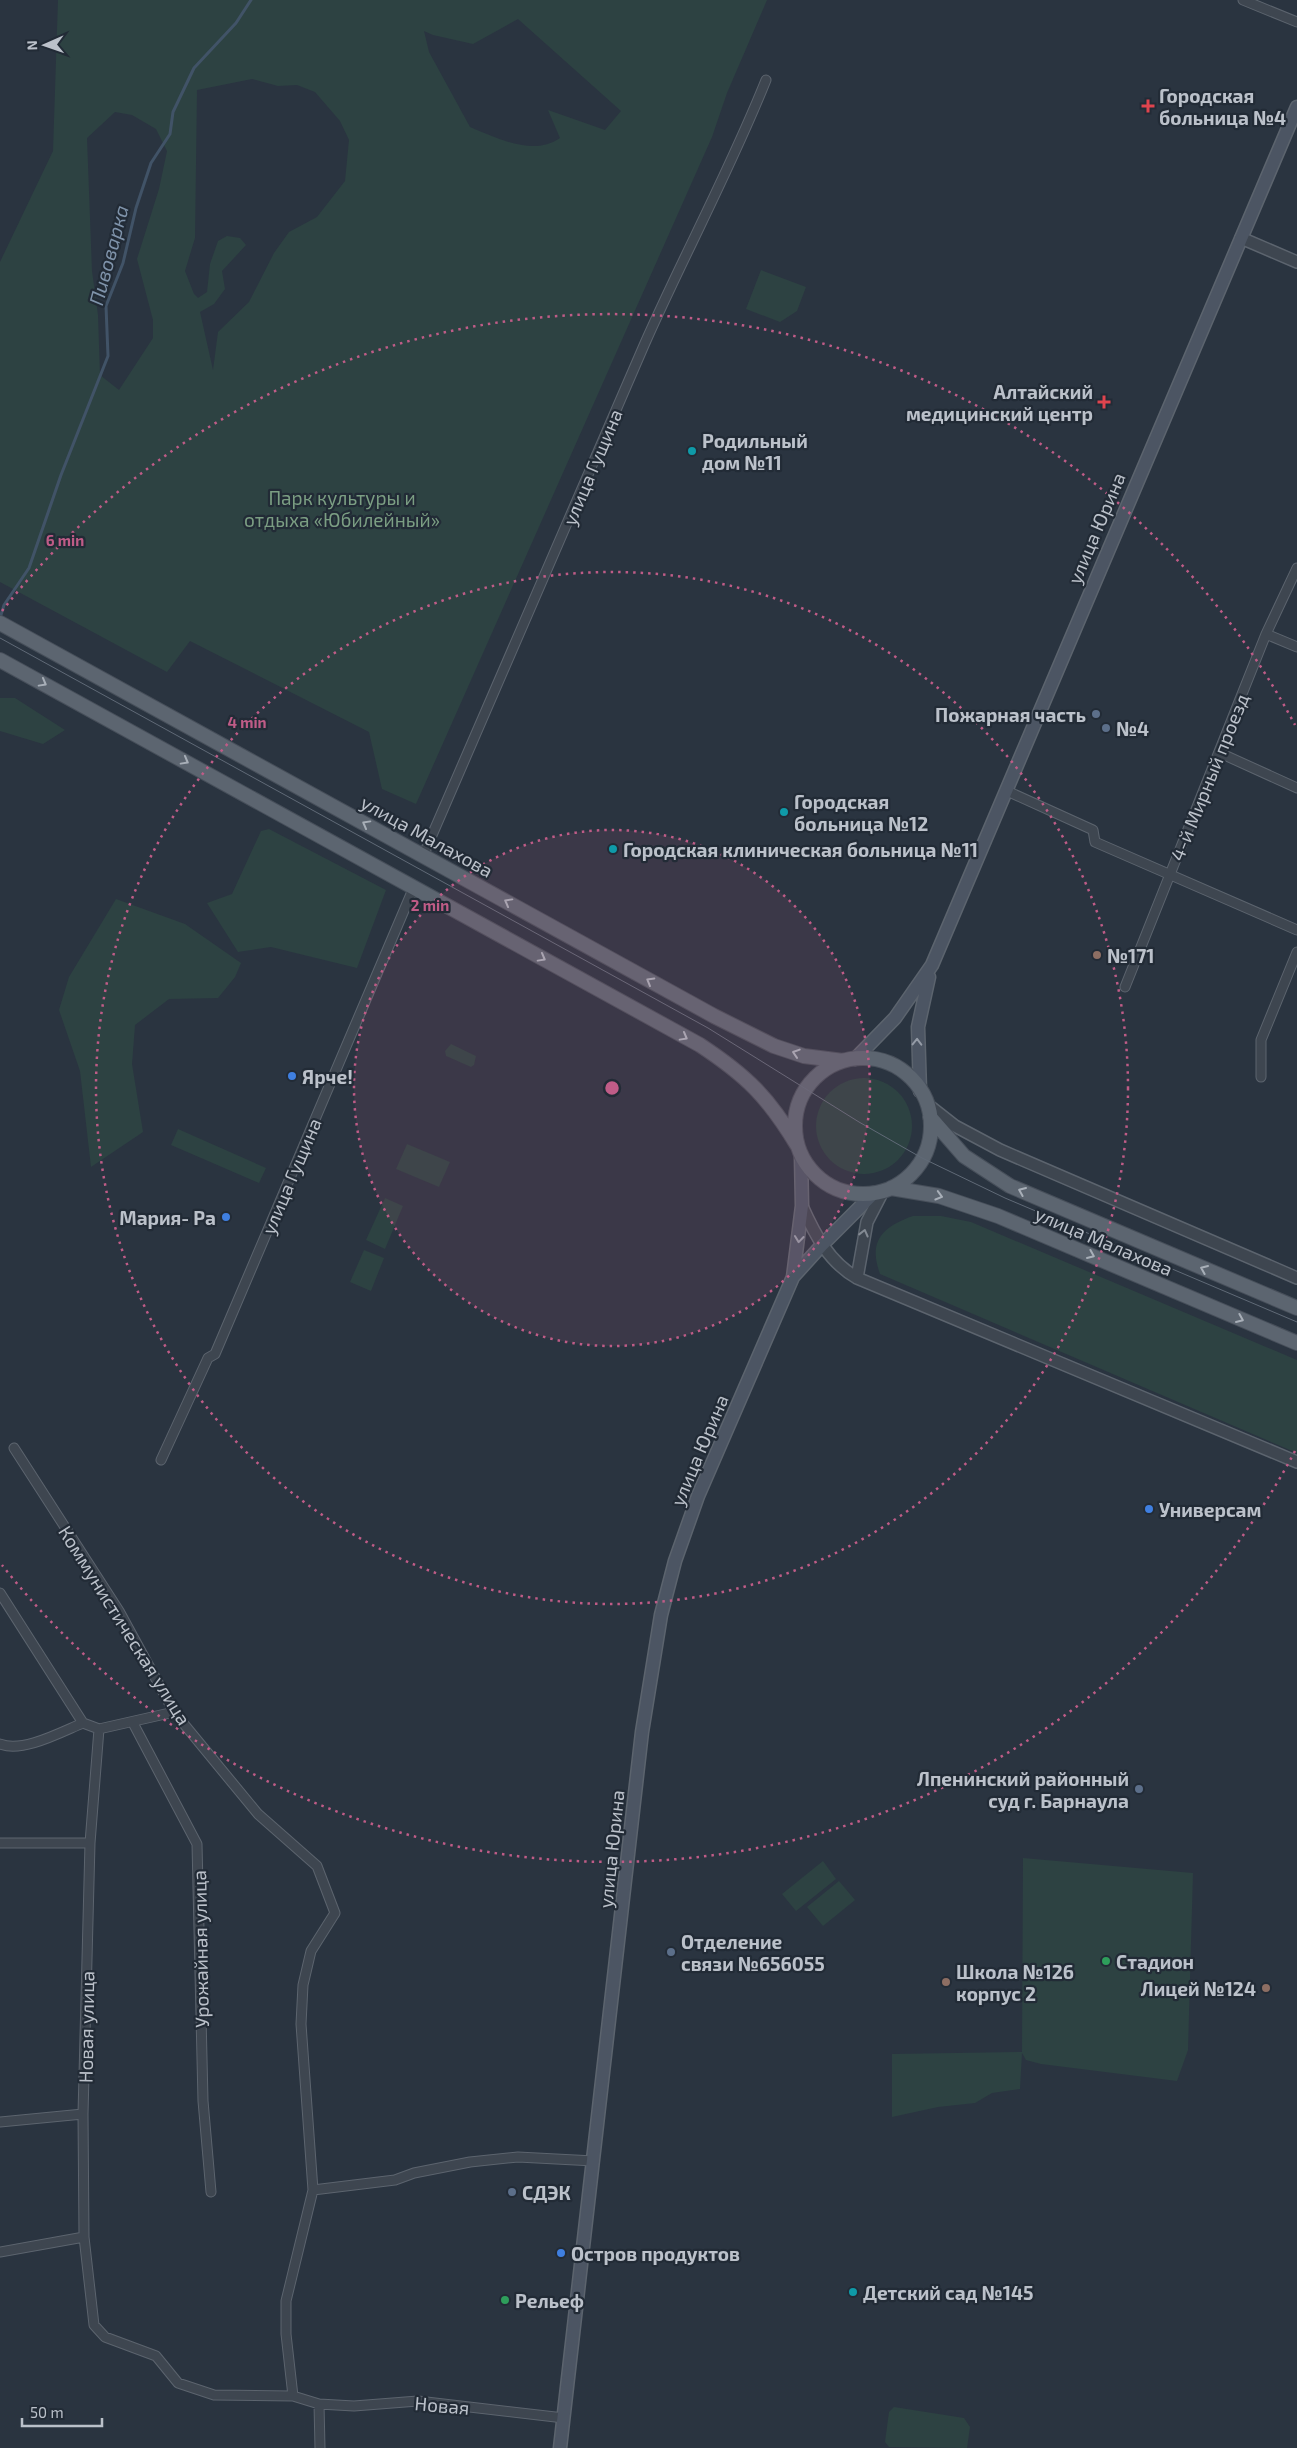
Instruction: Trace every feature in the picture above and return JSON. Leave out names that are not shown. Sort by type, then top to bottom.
[{"type":"main road","name":"улица Юрина","points":[[920,1091],[918,1027],[932,965],[1297,108]]},
{"type":"main road","name":"улица Малахова","points":[[0,623],[714,1016],[774,1046],[804,1056],[849,1060]]},
{"type":"main road","points":[[0,660],[700,1045],[727,1063],[763,1094],[799,1150],[819,1178],[831,1187],[859,1194],[883,1191],[911,1174],[928,1145],[928,1111],[920,1091],[903,1072],[892,1065],[867,1059],[849,1060],[823,1071],[803,1094],[795,1119],[799,1150]]},
{"type":"main road","name":"улица Юрина","points":[[849,1060],[896,1018],[932,965]]},
{"type":"main road","name":"улица Малахова","points":[[928,1111],[964,1156],[1010,1186],[1297,1308]]},
{"type":"main road","name":"улица Юрина","points":[[560,2448],[642,1732],[661,1615],[675,1561],[698,1496],[793,1277],[802,1206],[799,1150]]},
{"type":"main road","name":"улица Малахова","points":[[883,1191],[939,1196],[998,1216],[1297,1343]]},
{"type":"main road","name":"улица Юрина","points":[[793,1277],[822,1245],[883,1191]]},
{"type":"street","points":[[1243,0],[1297,22]]},
{"type":"street","name":"улица Гущина","points":[[423,856],[641,352],[694,235],[742,140],[766,80]]},
{"type":"street","points":[[1242,238],[1297,262]]},
{"type":"street","name":"4-й Мирный проезд","points":[[1125,987],[1266,634],[1297,568]]},
{"type":"street","points":[[1266,634],[1297,647]]},
{"type":"street","points":[[1220,753],[1297,788]]},
{"type":"street","points":[[1007,791],[1093,830],[1095,842],[1297,930]]},
{"type":"street","name":"улица Гущина","points":[[161,1460],[208,1358],[215,1354],[223,1337],[414,887]]},
{"type":"street","points":[[1261,1077],[1260,1040],[1297,952]]},
{"type":"street","points":[[928,1111],[1000,1150],[1297,1278]]},
{"type":"street","points":[[857,1278],[867,1222],[883,1191]]},
{"type":"street","points":[[802,1206],[822,1245],[832,1259],[844,1271],[857,1278],[1297,1462]]},
{"type":"street","name":"Коммунистическая улица","points":[[14,1448],[119,1610],[174,1712],[258,1814],[317,1866],[335,1913],[311,1951],[302,1985],[301,2024],[313,2190],[286,2301],[286,2334],[293,2396]]},
{"type":"street","points":[[0,1593],[83,1723],[98,1729],[133,1723],[174,1712]]},
{"type":"street","points":[[0,1744],[8,1747],[25,1745],[83,1723]]},
{"type":"street","name":"Урожайная улица","points":[[133,1723],[197,1844],[203,2101],[211,2192]]},
{"type":"street","name":"Новая улица","points":[[98,1729],[90,1842],[83,2114],[84,2237],[94,2325],[105,2337],[156,2356],[178,2383],[214,2395],[293,2396]]},
{"type":"street","points":[[0,1843],[90,1842]]},
{"type":"street","points":[[0,2122],[83,2114]]},
{"type":"street","points":[[313,2190],[395,2180],[414,2173],[470,2162],[518,2157],[594,2161]]},
{"type":"street","points":[[0,2252],[84,2237]]},
{"type":"street","points":[[293,2396],[319,2404],[320,2448]]},
{"type":"street","name":"Новая","points":[[319,2404],[354,2406],[418,2401],[564,2418]]},
{"type":"green space","name":"Парк культуры и отдыха «Юбилейный»","points":[[58,0],[767,0],[727,93],[712,137],[416,804],[382,789],[369,732],[190,641],[167,672],[0,582],[0,262],[53,151]],"holes":[[[518,19],[621,111],[605,130],[548,110],[560,138],[538,146],[515,144],[470,127],[429,52],[424,31],[433,35],[473,44]],[[252,79],[278,86],[297,85],[315,92],[340,121],[349,140],[345,181],[317,217],[289,232],[274,253],[249,302],[218,332],[213,370],[200,312],[214,304],[225,289],[222,271],[246,245],[240,238],[227,236],[218,241],[210,264],[207,292],[198,298],[194,294],[185,271],[195,238],[197,90]],[[115,112],[132,115],[156,129],[167,151],[159,189],[137,259],[153,320],[153,338],[119,390],[100,375],[98,315],[92,271],[87,138]]]},
{"type":"green space","points":[[761,270],[806,287],[797,311],[780,322],[746,309]]},
{"type":"green space","points":[[0,698],[15,698],[65,730],[43,744],[0,731]]},
{"type":"green space","points":[[269,829],[386,890],[357,968],[271,947],[238,952],[207,903],[232,894],[261,831]]},
{"type":"green space","points":[[116,899],[185,924],[241,963],[235,977],[218,998],[169,999],[135,1025],[132,1064],[143,1132],[91,1167],[80,1071],[59,1010],[69,977]]},
{"type":"green space","points":[[451,1044],[476,1056],[474,1065],[471,1067],[446,1056],[445,1051]]},
{"type":"green space","points":[[864,1078],[882,1082],[898,1092],[908,1108],[912,1126],[908,1144],[898,1160],[882,1170],[864,1174],[846,1170],[830,1160],[820,1144],[816,1126],[820,1108],[830,1092],[846,1082]]},
{"type":"green space","points":[[178,1129],[266,1168],[259,1183],[171,1145]]},
{"type":"green space","points":[[407,1144],[450,1162],[439,1187],[396,1169]]},
{"type":"green space","points":[[385,1198],[403,1206],[385,1249],[366,1240]]},
{"type":"green space","points":[[913,1216],[941,1216],[971,1222],[1297,1360],[1297,1453],[880,1274],[876,1253],[880,1237],[893,1225]]},
{"type":"green space","points":[[364,1250],[384,1258],[371,1291],[350,1282]]},
{"type":"green space","name":"Стадион","points":[[1023,1858],[1193,1873],[1188,2050],[1177,2081],[1041,2064],[1026,2060],[1022,2053],[1020,2089],[992,2093],[975,2103],[938,2107],[892,2117],[892,2054],[1022,2052]]},
{"type":"green space","points":[[823,1861],[836,1879],[796,1911],[782,1894]]},
{"type":"green space","points":[[839,1881],[855,1900],[823,1926],[807,1907]]},
{"type":"green space","points":[[894,2407],[964,2418],[970,2427],[967,2448],[889,2447],[885,2442],[889,2412]]},
{"type":"waterway","name":"Пивоварка","points":[[0,618],[4,605],[29,568],[61,475],[108,356],[106,306],[123,263],[136,208],[151,163],[170,134],[173,112],[194,68],[236,23],[251,0]]},
{"type":"tram line","points":[[0,638],[708,1028],[859,1122],[922,1158],[1005,1198],[1297,1322]]},
{"type":"place","name":"Городская больница №4","points":[[1148,106]]},
{"type":"place","name":"Алтайский медицинский центр","points":[[1104,402]]},
{"type":"place","name":"Родильный дом №11","points":[[692,451]]},
{"type":"place","name":"Пожарная часть","points":[[1096,714]]},
{"type":"place","name":"№4","points":[[1106,728]]},
{"type":"place","name":"Городская больница №12","points":[[784,812]]},
{"type":"place","name":"Городская клиническая больница №11","points":[[613,849]]},
{"type":"place","name":"№171","points":[[1097,955]]},
{"type":"place","name":"Ярче!","points":[[292,1076]]},
{"type":"place","name":"Мария- Ра","points":[[226,1217]]},
{"type":"place","name":"Универсам","points":[[1149,1509]]},
{"type":"place","name":"Лпенинский районный суд г. Барнаула","points":[[1139,1789]]},
{"type":"place","name":"Отделение связи №656055","points":[[671,1952]]},
{"type":"place","name":"Стадион","points":[[1106,1961]]},
{"type":"place","name":"Школа №126 корпус 2","points":[[946,1982]]},
{"type":"place","name":"Лицей №124","points":[[1266,1988]]},
{"type":"place","name":"СДЭК","points":[[512,2192]]},
{"type":"place","name":"Остров продуктов","points":[[561,2253]]},
{"type":"place","name":"Детский сад №145","points":[[853,2292]]},
{"type":"place","name":"Рельеф","points":[[505,2300]]}]
